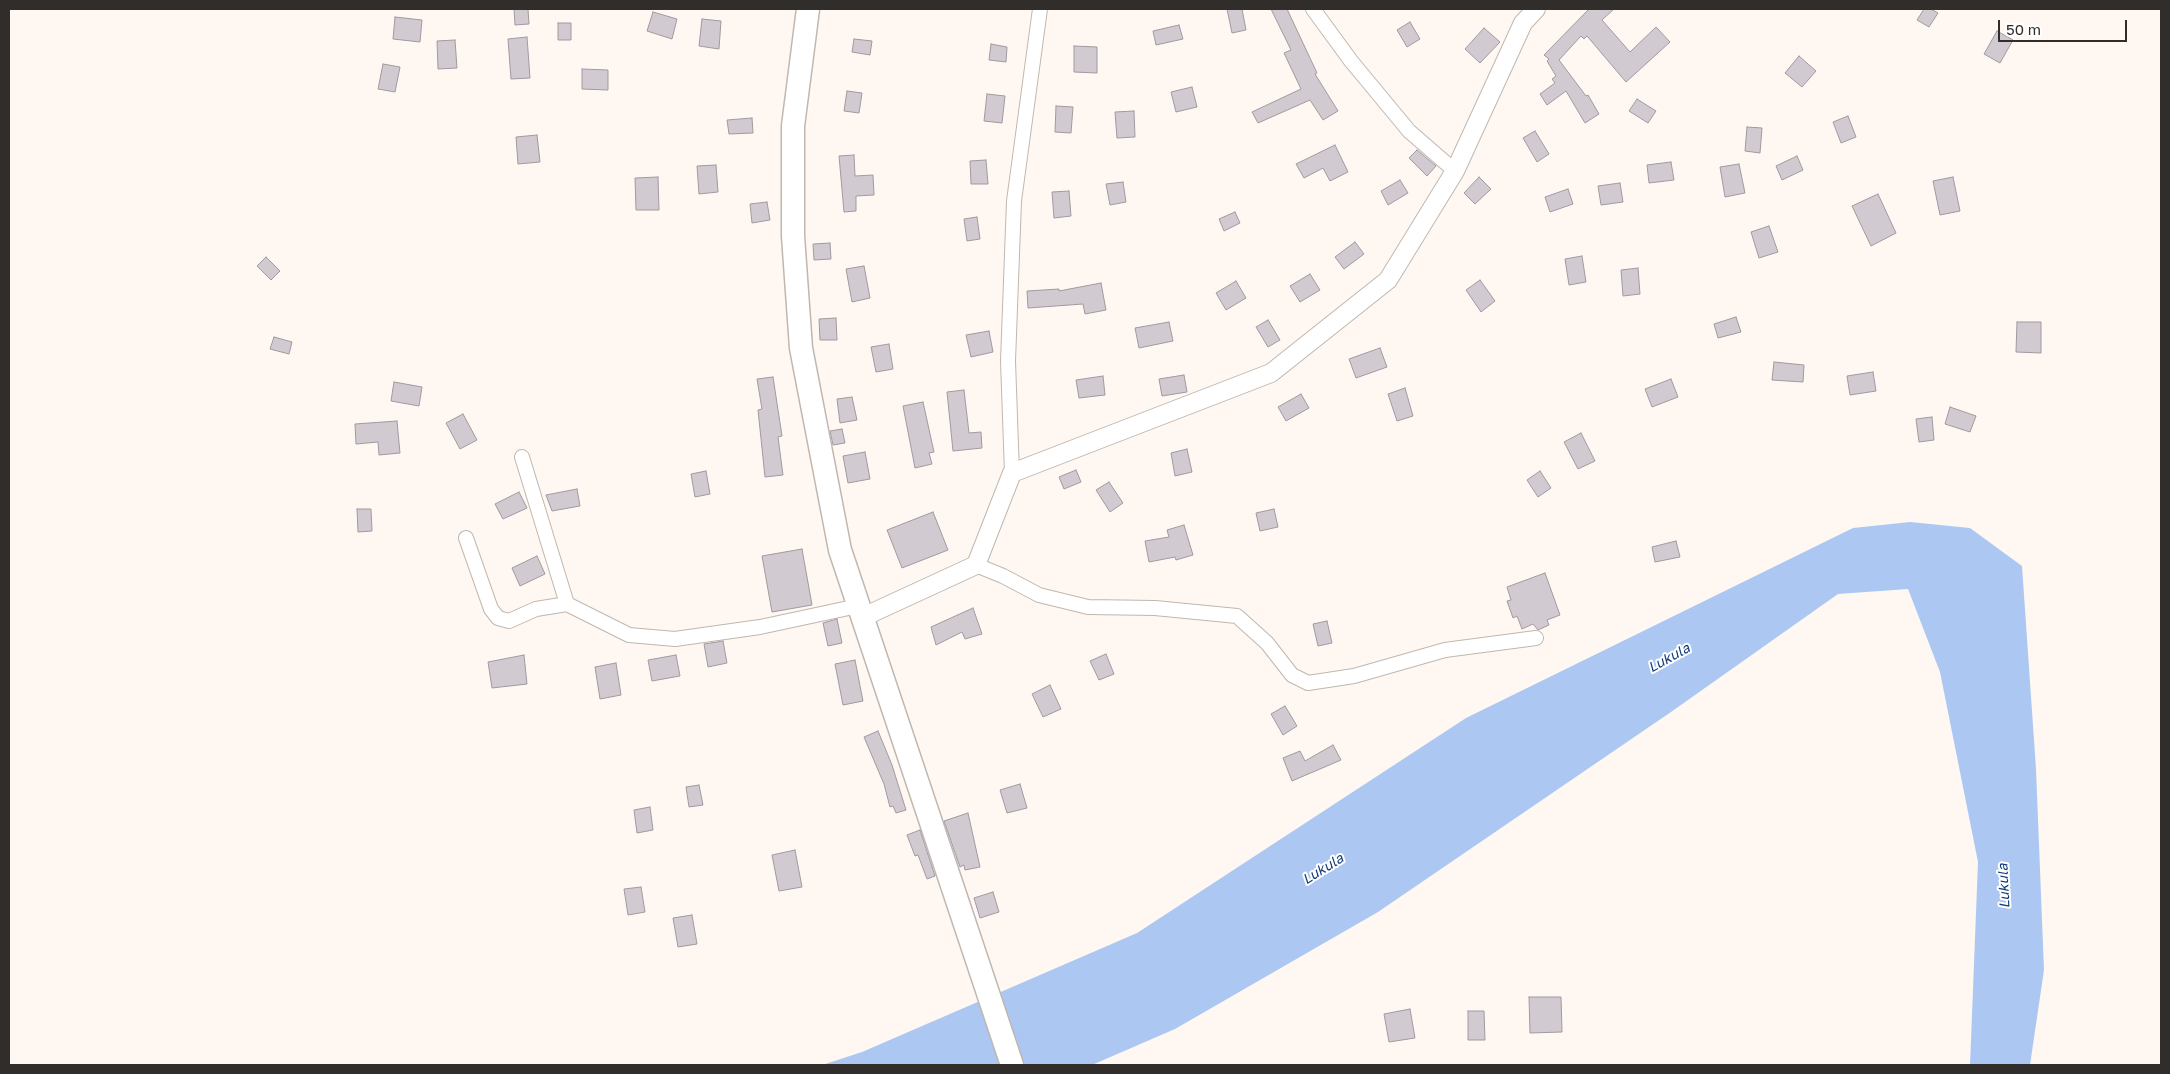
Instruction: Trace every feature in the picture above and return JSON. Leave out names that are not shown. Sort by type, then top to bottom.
[{"type":"highway","points":[[808,9],[793,126],[793,236],[801,348],[840,550],[1012,1065]]},
{"type":"street","points":[[976,565],[1012,473],[1008,361],[1014,201],[1040,9]]},
{"type":"street","points":[[1313,9],[1351,61],[1409,131],[1455,171]]},
{"type":"street","points":[[1012,473],[1271,373],[1388,280],[1455,171],[1522,23],[1536,9]]},
{"type":"street","points":[[522,457],[567,604]]},
{"type":"street","points":[[466,538],[491,609],[498,618],[509,621],[536,609],[567,604],[629,635],[675,639],[860,612],[976,565],[1003,576],[1039,596],[1088,607],[1155,608],[1237,616],[1267,643],[1292,675],[1308,684],[1354,676],[1445,650],[1536,638]]},
{"type":"water","name":"Lukula","points":[[1910,522],[1970,528],[2022,566],[2036,769],[2044,970],[2030,1065],[1970,1065],[1978,862],[1940,672],[1908,589],[1838,594],[1671,712],[1378,912],[1175,1029],[1092,1065],[822,1065],[862,1052],[1137,933],[1466,718],[1853,528]]},
{"type":"building","points":[[514,9],[528,9],[529,24],[515,25]]},
{"type":"building","points":[[1227,9],[1242,9],[1246,30],[1232,33]]},
{"type":"building","points":[[1271,9],[1287,9],[1317,73],[1315,74],[1338,111],[1323,120],[1310,100],[1258,123],[1252,112],[1301,89],[1284,53],[1291,50]]},
{"type":"building","points":[[1589,9],[1614,9],[1602,20],[1630,52],[1656,27],[1670,42],[1626,82],[1587,36],[1584,39],[1581,36],[1559,60],[1586,96],[1588,95],[1599,114],[1585,123],[1566,91],[1547,105],[1540,94],[1555,83],[1552,79],[1556,76],[1547,61],[1549,59],[1544,55]]},
{"type":"building","points":[[1924,9],[1931,9],[1938,13],[1929,27],[1917,20]]},
{"type":"building","points":[[653,12],[677,19],[672,39],[647,31]]},
{"type":"building","points":[[395,17],[422,20],[420,42],[393,39]]},
{"type":"building","points":[[702,19],[721,21],[719,49],[699,46]]},
{"type":"building","points":[[1410,22],[1420,39],[1407,47],[1397,30]]},
{"type":"building","points":[[558,23],[571,23],[571,40],[558,40]]},
{"type":"building","points":[[1179,25],[1183,39],[1156,45],[1153,31]]},
{"type":"building","points":[[1484,28],[1500,42],[1480,63],[1465,49]]},
{"type":"building","points":[[1997,31],[2013,40],[2000,63],[1984,54]]},
{"type":"building","points":[[527,37],[530,78],[511,79],[508,39]]},
{"type":"building","points":[[854,39],[872,41],[870,55],[852,52]]},
{"type":"building","points":[[455,40],[457,68],[438,69],[437,41]]},
{"type":"building","points":[[991,44],[1007,47],[1006,62],[989,60]]},
{"type":"building","points":[[1074,46],[1097,47],[1097,73],[1074,72]]},
{"type":"building","points":[[1799,56],[1816,71],[1802,87],[1785,73]]},
{"type":"building","points":[[383,64],[400,67],[395,92],[378,89]]},
{"type":"building","points":[[582,69],[608,70],[608,90],[582,89]]},
{"type":"building","points":[[1192,87],[1197,107],[1176,112],[1171,92]]},
{"type":"building","points":[[847,91],[862,93],[859,113],[844,111]]},
{"type":"building","points":[[987,94],[1005,96],[1002,123],[984,121]]},
{"type":"building","points":[[1637,99],[1656,111],[1648,123],[1629,111]]},
{"type":"building","points":[[1056,106],[1073,107],[1071,133],[1055,132]]},
{"type":"building","points":[[1134,111],[1135,137],[1117,138],[1115,112]]},
{"type":"building","points":[[1848,116],[1856,137],[1841,143],[1833,122]]},
{"type":"building","points":[[752,118],[753,133],[729,134],[727,120]]},
{"type":"building","points":[[1747,127],[1762,128],[1760,153],[1745,151]]},
{"type":"building","points":[[1535,131],[1549,154],[1537,162],[1523,138]]},
{"type":"building","points":[[537,135],[540,162],[518,164],[516,137]]},
{"type":"building","points":[[1335,145],[1348,172],[1330,181],[1323,168],[1304,178],[1296,164]]},
{"type":"building","points":[[1417,150],[1436,166],[1427,176],[1409,158]]},
{"type":"building","points":[[854,155],[855,176],[873,175],[874,195],[856,196],[856,211],[844,212],[839,156]]},
{"type":"building","points":[[1797,156],[1803,170],[1782,180],[1776,166]]},
{"type":"building","points":[[986,160],[988,184],[971,184],[970,161]]},
{"type":"building","points":[[1671,162],[1674,180],[1649,183],[1647,165]]},
{"type":"building","points":[[1739,164],[1745,193],[1725,197],[1720,167]]},
{"type":"building","points":[[716,165],[718,192],[699,194],[697,166]]},
{"type":"building","points":[[658,177],[659,210],[636,210],[635,178]]},
{"type":"building","points":[[1479,177],[1491,189],[1475,204],[1464,193]]},
{"type":"building","points":[[1953,177],[1960,211],[1940,215],[1933,181]]},
{"type":"building","points":[[1400,180],[1408,193],[1388,205],[1381,191]]},
{"type":"building","points":[[1123,182],[1126,202],[1110,205],[1106,184]]},
{"type":"building","points":[[1620,183],[1623,202],[1601,205],[1598,186]]},
{"type":"building","points":[[1568,189],[1573,204],[1550,212],[1545,197]]},
{"type":"building","points":[[1069,191],[1071,216],[1054,218],[1052,192]]},
{"type":"building","points":[[1878,194],[1896,233],[1871,246],[1852,206]]},
{"type":"building","points":[[767,202],[770,220],[752,223],[750,204]]},
{"type":"building","points":[[1235,212],[1240,223],[1224,231],[1219,219]]},
{"type":"building","points":[[977,217],[980,239],[967,241],[964,219]]},
{"type":"building","points":[[1769,226],[1778,252],[1759,258],[1751,232]]},
{"type":"building","points":[[1355,242],[1364,254],[1344,269],[1335,257]]},
{"type":"building","points":[[830,243],[831,259],[814,260],[813,244]]},
{"type":"building","points":[[1582,256],[1586,282],[1569,285],[1565,259]]},
{"type":"building","points":[[266,257],[280,271],[271,280],[257,266]]},
{"type":"building","points":[[864,266],[870,298],[852,302],[846,269]]},
{"type":"building","points":[[1638,268],[1640,294],[1623,296],[1621,270]]},
{"type":"building","points":[[1310,274],[1320,290],[1300,302],[1290,286]]},
{"type":"building","points":[[1480,280],[1495,301],[1481,312],[1466,290]]},
{"type":"building","points":[[1236,281],[1246,298],[1226,310],[1216,293]]},
{"type":"building","points":[[1101,283],[1106,310],[1085,314],[1083,304],[1028,308],[1027,291],[1059,289],[1059,291]]},
{"type":"building","points":[[1736,317],[1741,332],[1718,338],[1714,324]]},
{"type":"building","points":[[836,318],[837,340],[820,340],[819,319]]},
{"type":"building","points":[[1268,320],[1280,340],[1268,347],[1256,327]]},
{"type":"building","points":[[1169,322],[1173,341],[1139,348],[1135,328]]},
{"type":"building","points":[[2017,322],[2041,322],[2041,353],[2016,352]]},
{"type":"building","points":[[989,331],[993,352],[971,357],[966,335]]},
{"type":"building","points":[[274,337],[292,342],[289,354],[270,349]]},
{"type":"building","points":[[889,344],[893,369],[876,372],[871,347]]},
{"type":"building","points":[[1380,348],[1387,367],[1356,378],[1349,359]]},
{"type":"building","points":[[1774,362],[1804,365],[1803,382],[1772,380]]},
{"type":"building","points":[[1873,372],[1876,391],[1850,395],[1847,376]]},
{"type":"building","points":[[1184,375],[1187,392],[1162,396],[1159,379]]},
{"type":"building","points":[[1103,376],[1105,395],[1079,398],[1076,380]]},
{"type":"building","points":[[773,377],[782,436],[778,437],[783,475],[765,477],[758,410],[762,409],[757,379]]},
{"type":"building","points":[[1671,379],[1678,397],[1652,407],[1645,389]]},
{"type":"building","points":[[394,382],[422,387],[419,406],[391,401]]},
{"type":"building","points":[[1405,388],[1413,416],[1397,421],[1388,394]]},
{"type":"building","points":[[964,390],[969,433],[981,432],[982,448],[953,451],[947,392]]},
{"type":"building","points":[[1301,394],[1309,408],[1286,421],[1278,407]]},
{"type":"building","points":[[852,397],[857,420],[840,423],[837,399]]},
{"type":"building","points":[[923,402],[934,452],[929,453],[932,464],[915,468],[903,406]]},
{"type":"building","points":[[1950,407],[1976,416],[1970,432],[1945,424]]},
{"type":"building","points":[[463,414],[477,440],[460,449],[446,423]]},
{"type":"building","points":[[1932,417],[1934,440],[1919,442],[1916,419]]},
{"type":"building","points":[[397,421],[400,453],[379,455],[378,442],[356,444],[355,424]]},
{"type":"building","points":[[842,429],[845,443],[833,445],[830,431]]},
{"type":"building","points":[[1581,433],[1595,461],[1578,469],[1564,442]]},
{"type":"building","points":[[1187,449],[1192,472],[1175,476],[1171,453]]},
{"type":"building","points":[[865,452],[870,479],[848,483],[843,456]]},
{"type":"building","points":[[1076,470],[1081,482],[1064,489],[1059,477]]},
{"type":"building","points":[[706,471],[710,494],[695,497],[691,474]]},
{"type":"building","points":[[1540,471],[1551,488],[1538,497],[1527,480]]},
{"type":"building","points":[[1109,482],[1123,503],[1110,512],[1096,490]]},
{"type":"building","points":[[577,489],[580,506],[552,511],[546,495]]},
{"type":"building","points":[[519,492],[527,508],[503,519],[495,504]]},
{"type":"building","points":[[357,509],[371,509],[372,531],[358,532]]},
{"type":"building","points":[[1274,509],[1278,527],[1260,531],[1256,513]]},
{"type":"building","points":[[933,512],[948,550],[902,568],[887,530]]},
{"type":"building","points":[[1184,525],[1193,555],[1176,560],[1175,557],[1149,562],[1145,541],[1169,537],[1167,530]]},
{"type":"building","points":[[1676,541],[1680,557],[1655,562],[1652,547]]},
{"type":"building","points":[[802,549],[812,605],[772,612],[762,556]]},
{"type":"building","points":[[537,556],[545,574],[520,586],[512,568]]},
{"type":"building","points":[[1545,573],[1560,615],[1547,620],[1549,625],[1538,630],[1533,624],[1522,629],[1517,616],[1513,618],[1507,601],[1511,600],[1507,587]]},
{"type":"building","points":[[973,608],[982,634],[965,639],[962,632],[936,645],[931,627]]},
{"type":"building","points":[[837,619],[842,643],[828,646],[823,623]]},
{"type":"building","points":[[1327,621],[1332,643],[1318,646],[1313,624]]},
{"type":"building","points":[[723,641],[727,663],[708,667],[704,644]]},
{"type":"building","points":[[1106,654],[1114,674],[1099,680],[1090,661]]},
{"type":"building","points":[[524,655],[527,684],[492,688],[488,662]]},
{"type":"building","points":[[676,655],[680,676],[652,681],[648,660]]},
{"type":"building","points":[[855,660],[863,701],[843,705],[835,664]]},
{"type":"building","points":[[616,663],[621,695],[600,699],[595,667]]},
{"type":"building","points":[[1050,685],[1061,709],[1043,717],[1032,694]]},
{"type":"building","points":[[1285,706],[1297,726],[1283,735],[1271,714]]},
{"type":"building","points":[[878,731],[892,765],[906,810],[896,813],[893,806],[890,807],[884,784],[864,737]]},
{"type":"building","points":[[1333,745],[1341,760],[1292,781],[1283,758],[1300,751],[1305,761]]},
{"type":"building","points":[[1020,784],[1027,808],[1007,813],[1000,790]]},
{"type":"building","points":[[699,785],[703,805],[689,807],[686,787]]},
{"type":"building","points":[[650,807],[653,830],[637,833],[634,810]]},
{"type":"building","points":[[968,813],[980,867],[965,870],[964,865],[960,867],[944,821]]},
{"type":"building","points":[[920,830],[935,876],[927,879],[918,855],[915,856],[907,835]]},
{"type":"building","points":[[795,850],[802,887],[779,891],[772,855]]},
{"type":"building","points":[[641,887],[645,912],[628,915],[624,889]]},
{"type":"building","points":[[993,892],[999,912],[980,918],[974,898]]},
{"type":"building","points":[[692,915],[697,944],[678,947],[673,918]]},
{"type":"building","points":[[1529,997],[1561,997],[1562,1032],[1530,1033]]},
{"type":"building","points":[[1410,1009],[1415,1038],[1389,1042],[1384,1014]]},
{"type":"building","points":[[1468,1011],[1484,1011],[1485,1040],[1468,1040]]}]
